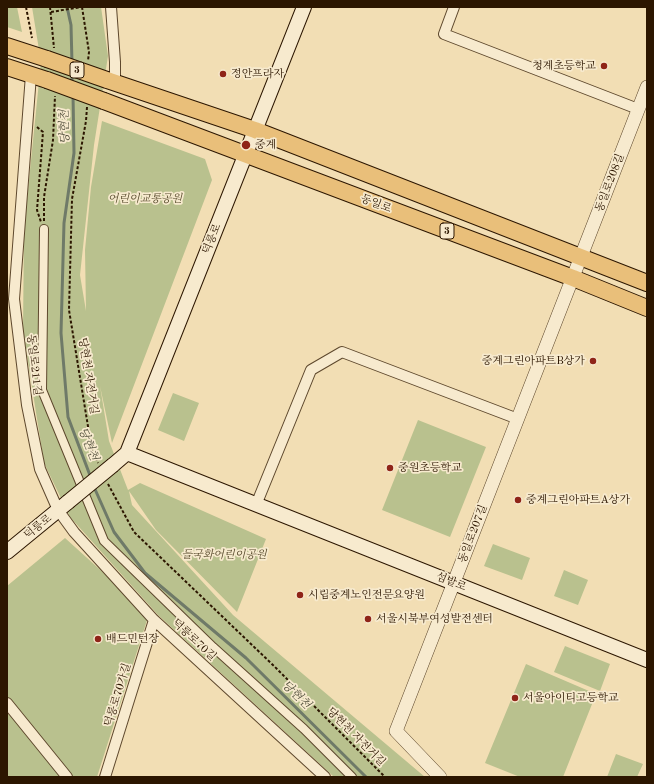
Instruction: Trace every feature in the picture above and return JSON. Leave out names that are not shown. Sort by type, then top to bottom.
[{"type":"main road","name":"덕릉로","points":[[7,552],[127,453],[304,7]]},
{"type":"main road","name":"3","points":[[7,46],[50,57],[111,81],[255,130],[647,283]]},
{"type":"main road","name":"3","points":[[7,67],[31,75],[51,86]]},
{"type":"main road","name":"동일로","points":[[51,86],[104,101],[245,156],[573,278],[647,308]]},
{"type":"main road","name":"섬밭로","points":[[127,453],[647,660]]},
{"type":"street","points":[[111,7],[116,62],[111,81]]},
{"type":"street","points":[[454,7],[444,34],[638,109]]},
{"type":"street","name":"동일로211길","points":[[31,75],[26,122],[14,299],[27,405],[40,469],[63,506]]},
{"type":"street","name":"동일로208길","points":[[573,278],[647,87]]},
{"type":"street","points":[[44,229],[42,390],[104,541],[213,647],[304,730],[352,777]]},
{"type":"street","name":"동일로207길","points":[[440,777],[396,731],[573,278]]},
{"type":"street","points":[[256,505],[311,370],[342,352],[518,419]]},
{"type":"street","name":"덕릉로70길","points":[[63,506],[74,532],[154,620],[324,777]]},
{"type":"street","name":"덕릉로70가길","points":[[105,777],[154,620]]},
{"type":"street","points":[[7,703],[67,777]]},
{"type":"path","points":[[26,7],[32,38]]},
{"type":"path","points":[[50,7],[50,57]]},
{"type":"path","points":[[51,12],[82,7],[89,52],[88,67]]},
{"type":"path","points":[[44,229],[44,197],[53,140],[51,86]]},
{"type":"path","name":"당현천 자전거길","points":[[87,106],[86,121],[72,199],[69,310],[92,451],[98,464]]},
{"type":"path","points":[[26,122],[31,122],[43,132],[37,210],[44,229]]},
{"type":"path","name":"당현천 자전거길","points":[[105,478],[134,532],[274,666],[385,777]]},
{"type":"green space","points":[[7,7],[17,7],[22,32],[7,27]]},
{"type":"green space","points":[[32,7],[101,7],[108,56],[94,145],[80,275],[86,311],[85,250],[91,187],[102,121],[205,159],[212,180],[112,443],[100,386],[109,441],[128,490],[140,483],[266,539],[237,612],[156,530],[129,491],[132,505],[233,615],[425,777],[334,777],[158,615],[70,517],[44,463],[23,330],[24,229],[41,62]]},
{"type":"green space","points":[[173,393],[199,403],[184,441],[158,430]]},
{"type":"green space","points":[[418,420],[486,447],[450,537],[382,510]]},
{"type":"green space","points":[[65,538],[149,614],[97,777],[7,777],[7,586]]},
{"type":"green space","points":[[493,544],[530,558],[522,580],[484,566]]},
{"type":"green space","points":[[564,570],[588,580],[578,605],[554,596]]},
{"type":"green space","points":[[565,646],[610,664],[600,691],[554,672]]},
{"type":"green space","points":[[526,664],[596,694],[563,777],[520,777],[485,763]]},
{"type":"green space","points":[[616,754],[643,764],[637,777],[607,777]]},
{"type":"waterway","name":"당현천","points":[[67,7],[71,25],[72,63]]},
{"type":"waterway","name":"당현천","points":[[72,72],[72,85]]},
{"type":"waterway","name":"당현천","points":[[73,94],[74,153],[64,223],[61,333],[68,417],[91,478]]},
{"type":"waterway","name":"당현천","points":[[94,487],[114,532],[145,573],[246,658],[366,777]]},
{"type":"place","name":"청계초등학교","points":[[604,66]]},
{"type":"place","name":"정안프라자","points":[[223,74]]},
{"type":"place","name":"중계","points":[[246,145]]},
{"type":"place","name":"중계그린아파트B상가","points":[[593,361]]},
{"type":"place","name":"중원초등학교","points":[[390,468]]},
{"type":"place","name":"중계그린아파트A상가","points":[[518,500]]},
{"type":"place","name":"시립중계노인전문요양원","points":[[300,595]]},
{"type":"place","name":"서울시북부여성발전센터","points":[[368,619]]},
{"type":"place","name":"배드민턴장","points":[[98,639]]},
{"type":"place","name":"서울아이티고등학교","points":[[515,698]]},
{"type":"park label","name":"어린이교통공원","points":[[145,199]]},
{"type":"park label","name":"들국화어린이공원","points":[[224,555]]}]
